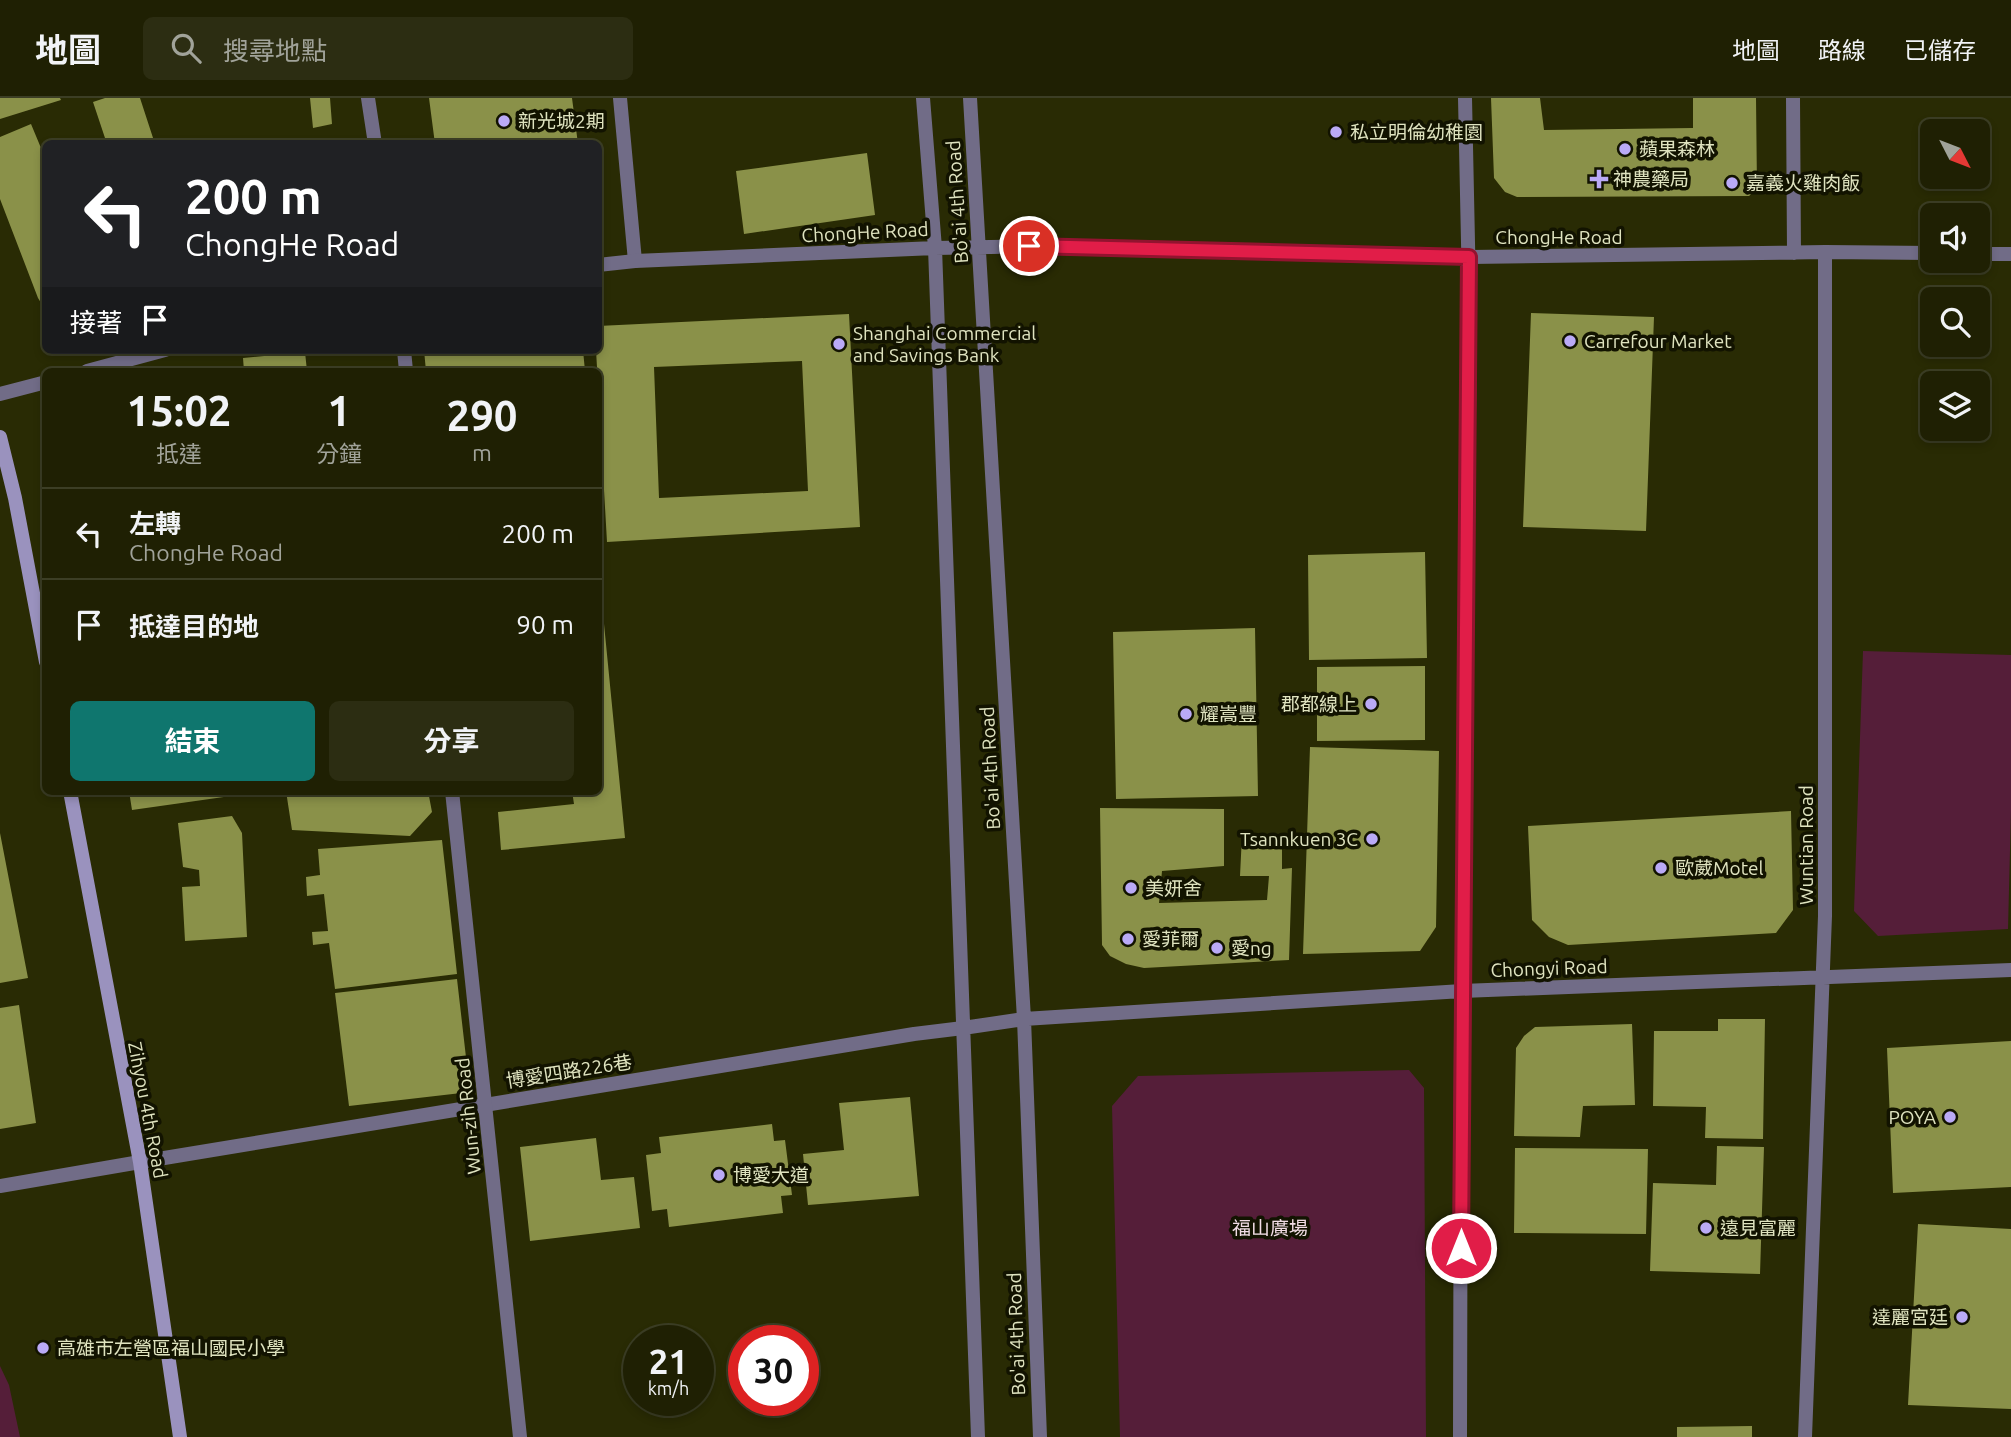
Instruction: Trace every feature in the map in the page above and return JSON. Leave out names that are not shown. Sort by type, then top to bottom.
[{"type":"street","points":[[369,98],[374,140]]},
{"type":"street","points":[[620,98],[635,261]]},
{"type":"street","name":"Bo'ai 4th Road","points":[[923,98],[935,248],[978,1437]]},
{"type":"street","name":"Bo'ai 4th Road","points":[[970,98],[1024,1019],[1040,1437]]},
{"type":"street","points":[[1460,1437],[1469,257],[1465,98]]},
{"type":"street","points":[[1794,98],[1794,253]]},
{"type":"street","name":"ChongHe Road","points":[[602,265],[935,248],[1076,246],[1469,257],[1920,253]]},
{"type":"street","name":"Wuntian Road","points":[[1805,1437],[1823,978],[1825,252]]},
{"type":"street","points":[[1990,254],[2011,254]]},
{"type":"street","points":[[98,368],[150,354]]},
{"type":"street","points":[[0,394],[42,383]]},
{"type":"street","points":[[0,437],[15,498],[42,641]]},
{"type":"street","name":"Zihyou 4th Road","points":[[70,795],[140,1162],[180,1437]]},
{"type":"street","name":"Wun-zih Road","points":[[452,795],[520,1437]]},
{"type":"street","name":"Chongyi Road","points":[[963,1028],[1024,1019],[1462,991],[2011,970]]},
{"type":"street","name":"博愛四路226巷","points":[[0,1186],[486,1103],[963,1028]]},
{"type":"green space","points":[[1863,651],[2011,655],[2008,929],[1878,936],[1854,911]]},
{"type":"green space","name":"福山廣場","points":[[1409,1070],[1424,1088],[1426,1437],[1120,1437],[1112,1106],[1138,1076]]},
{"type":"green space","points":[[0,1366],[9,1385],[20,1437],[0,1437]]},
{"type":"building","points":[[0,98],[60,98],[61,100],[0,119]]},
{"type":"building","points":[[105,98],[140,98],[154,140],[106,140],[93,102]]},
{"type":"building","points":[[310,98],[330,98],[332,124],[313,128]]},
{"type":"building","name":"新光城2期","points":[[429,98],[572,98],[577,140],[434,140]]},
{"type":"building","name":"蘋果森林","points":[[1491,98],[1540,98],[1544,130],[1693,128],[1693,98],[1756,98],[1757,189],[1749,196],[1517,197],[1505,192],[1494,178]]},
{"type":"building","points":[[31,124],[42,150],[42,304],[0,199],[0,137]]},
{"type":"building","points":[[867,153],[875,215],[744,234],[736,171]]},
{"type":"building","points":[[1531,313],[1654,317],[1646,531],[1523,527]]},
{"type":"building","points":[[849,314],[860,527],[607,542],[602,455],[602,368],[597,368],[596,354],[602,354],[602,326]],"holes":[[[802,361],[808,491],[659,498],[654,367]]]},
{"type":"building","points":[[305,354],[307,368],[244,368],[243,358]]},
{"type":"building","points":[[424,354],[583,354],[585,368],[426,368]]},
{"type":"building","points":[[1425,552],[1427,658],[1309,660],[1308,555]]},
{"type":"building","points":[[602,603],[625,838],[501,850],[498,812],[574,804],[573,795],[602,795]]},
{"type":"building","name":"耀嵩豐","points":[[1255,628],[1258,796],[1116,799],[1113,632]]},
{"type":"building","name":"郡都線上","points":[[1425,666],[1425,740],[1317,741],[1317,667]]},
{"type":"building","name":"Tsannkuen 3C","points":[[1310,747],[1439,751],[1436,927],[1420,951],[1303,954]]},
{"type":"building","points":[[130,795],[238,795],[132,810]]},
{"type":"building","points":[[287,795],[429,795],[432,812],[410,836],[292,830]]},
{"type":"building","name":"美妍舍","points":[[1100,808],[1224,809],[1224,866],[1162,871],[1159,903],[1267,900],[1269,876],[1240,876],[1242,835],[1282,838],[1282,869],[1292,868],[1289,960],[1144,968],[1126,964],[1110,956],[1102,945]]},
{"type":"building","name":"歐葳Motel","points":[[1791,811],[1793,910],[1776,933],[1568,945],[1549,937],[1532,920],[1528,826]]},
{"type":"building","points":[[232,816],[242,833],[247,937],[185,941],[182,887],[200,886],[199,870],[183,867],[178,823]]},
{"type":"building","points":[[0,833],[28,978],[0,983]]},
{"type":"building","points":[[442,840],[457,974],[335,989],[329,943],[313,945],[312,932],[328,931],[324,894],[307,896],[306,877],[320,875],[318,849]]},
{"type":"building","points":[[457,979],[470,1092],[349,1106],[335,993]]},
{"type":"building","points":[[19,1005],[36,1123],[0,1129],[0,1008]]},
{"type":"building","points":[[1718,1019],[1765,1019],[1763,1139],[1705,1138],[1706,1107],[1653,1106],[1654,1031],[1718,1031]]},
{"type":"building","points":[[1632,1024],[1635,1105],[1583,1106],[1580,1137],[1514,1136],[1516,1048],[1524,1036],[1535,1027]]},
{"type":"building","name":"POYA","points":[[2011,1041],[2011,1187],[1893,1193],[1887,1048]]},
{"type":"building","name":"博愛大道","points":[[910,1097],[919,1196],[808,1205],[803,1154],[844,1150],[839,1103]]},
{"type":"building","name":"博愛大道","points":[[772,1124],[774,1141],[785,1140],[792,1195],[781,1196],[783,1213],[669,1227],[667,1209],[652,1211],[646,1155],[661,1153],[659,1137]]},
{"type":"building","points":[[596,1138],[601,1180],[634,1177],[640,1228],[530,1241],[520,1147]]},
{"type":"building","name":"遠見富麗","points":[[1717,1146],[1764,1147],[1760,1274],[1650,1271],[1653,1183],[1716,1185]]},
{"type":"building","points":[[1515,1148],[1648,1149],[1646,1234],[1514,1233]]},
{"type":"building","name":"達麗宮廷","points":[[1918,1224],[2011,1229],[2011,1409],[1908,1405]]},
{"type":"building","points":[[1752,1426],[1752,1437],[1677,1437],[1677,1427]]},
{"type":"place","name":"新光城2期","points":[[504,121]]},
{"type":"place","name":"私立明倫幼稚園","points":[[1336,132]]},
{"type":"place","name":"蘋果森林","points":[[1625,149]]},
{"type":"place","name":"神農藥局","points":[[1599,179]]},
{"type":"place","name":"嘉義火雞肉飯","points":[[1732,183]]},
{"type":"place","name":"Carrefour Market","points":[[1570,341]]},
{"type":"place","name":"Shanghai Commercial and Savings Bank","points":[[839,344]]},
{"type":"place","name":"郡都線上","points":[[1371,704]]},
{"type":"place","name":"耀嵩豐","points":[[1186,714]]},
{"type":"place","name":"Tsannkuen 3C","points":[[1372,839]]},
{"type":"place","name":"歐葳Motel","points":[[1661,868]]},
{"type":"place","name":"美妍舍","points":[[1131,888]]},
{"type":"place","name":"愛菲爾","points":[[1128,939]]},
{"type":"place","name":"愛ng","points":[[1217,948]]},
{"type":"place","name":"POYA","points":[[1950,1117]]},
{"type":"place","name":"博愛大道","points":[[719,1175]]},
{"type":"place","name":"遠見富麗","points":[[1706,1228]]},
{"type":"place","name":"達麗宮廷","points":[[1962,1317]]},
{"type":"place","name":"高雄市左營區福山國民小學","points":[[43,1348]]},
{"type":"route","points":[[1029,246],[1469,257],[1461,1248]]}]
